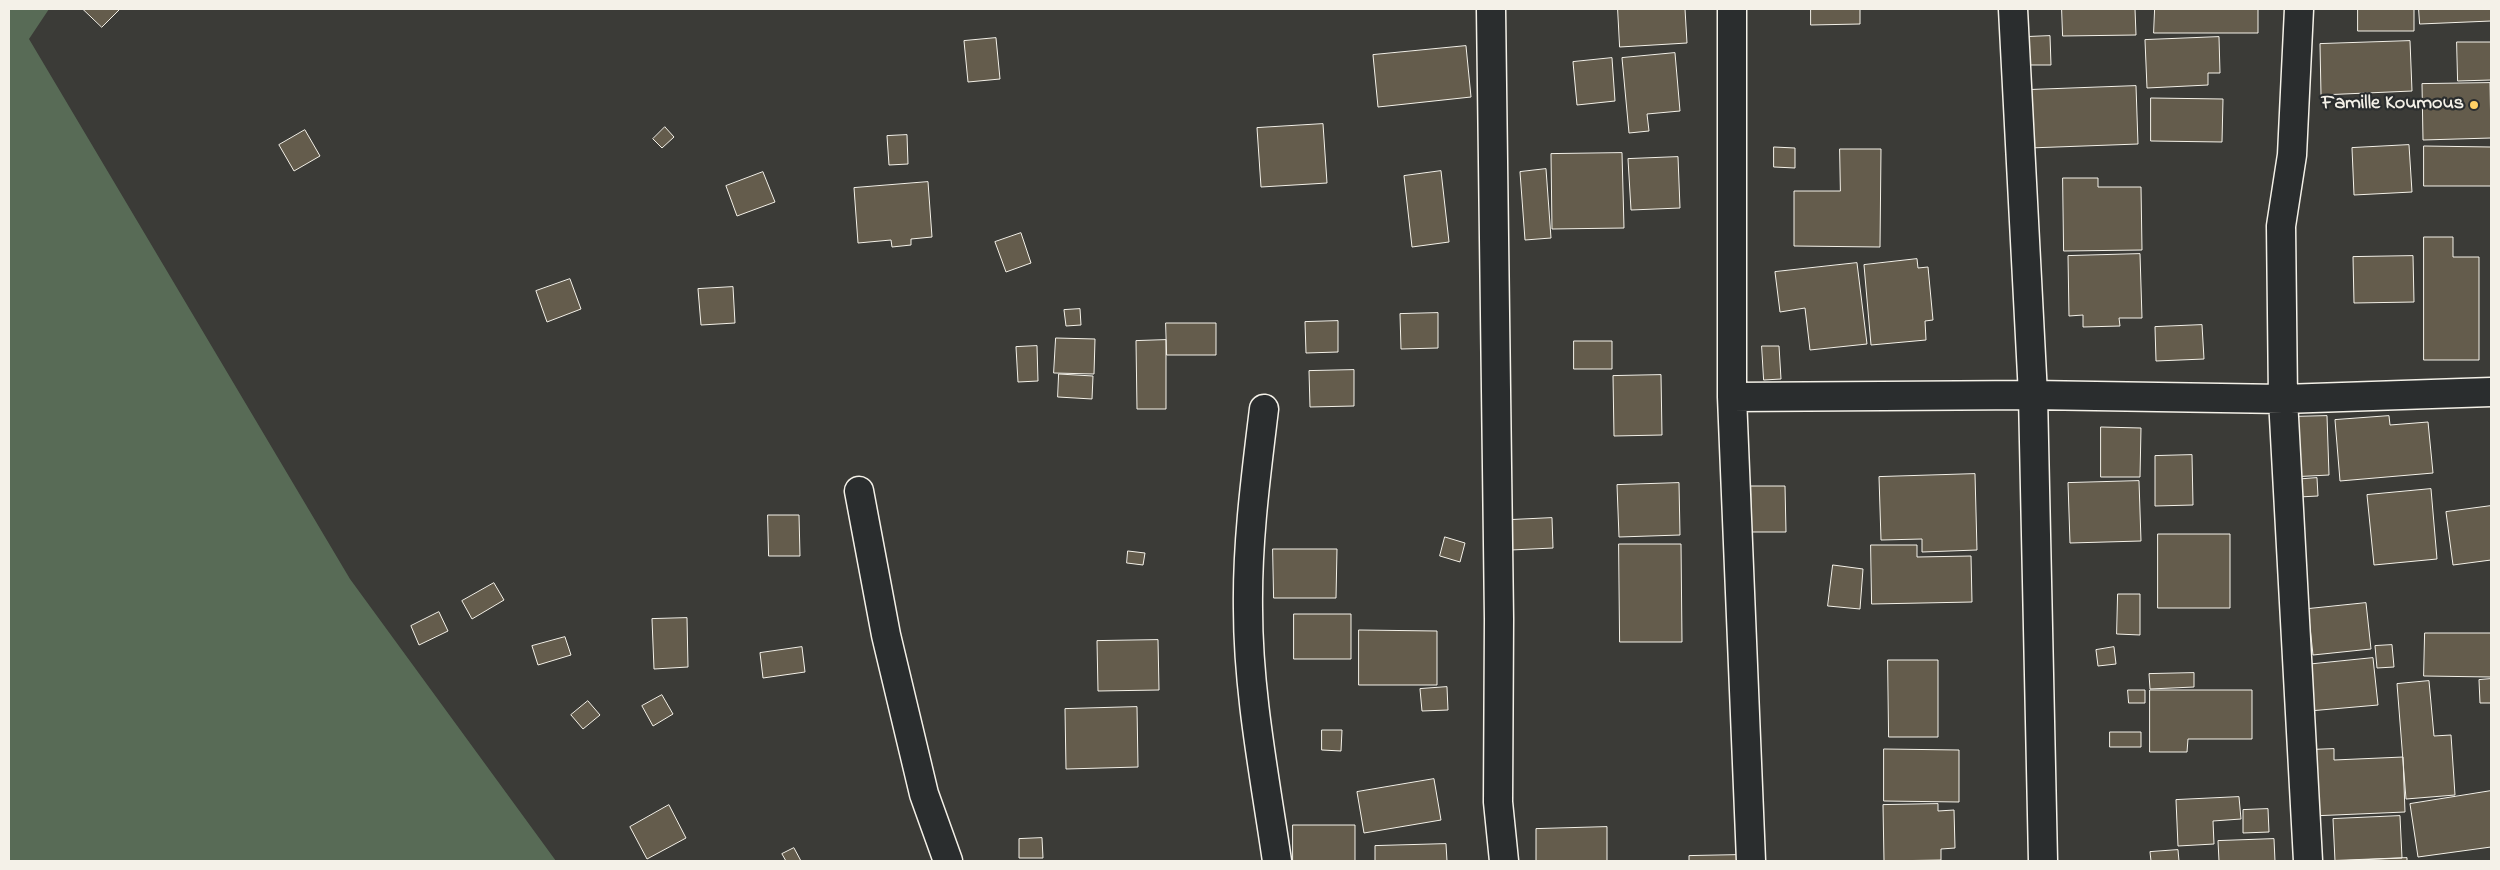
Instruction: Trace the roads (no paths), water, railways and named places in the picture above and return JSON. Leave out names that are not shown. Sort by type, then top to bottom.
[{"type":"street","points":[[1491,9],[1499,619],[1498,802],[1504,861]]},
{"type":"street","points":[[1732,9],[1732,397],[1751,861]]},
{"type":"street","points":[[2013,9],[2033,394],[2043,861]]},
{"type":"street","points":[[2299,9],[2292,155],[2281,226],[2283,399],[2308,861]]},
{"type":"street","points":[[1732,397],[2033,394],[2283,399],[2491,392]]},
{"type":"street","points":[[1264,408],[1253,502],[1248,609],[1255,711],[1277,861]]},
{"type":"street","points":[[859,492],[892,663],[924,794],[948,861]]},
{"type":"place","name":"Famille Koumous","points":[[2474,105]]}]
